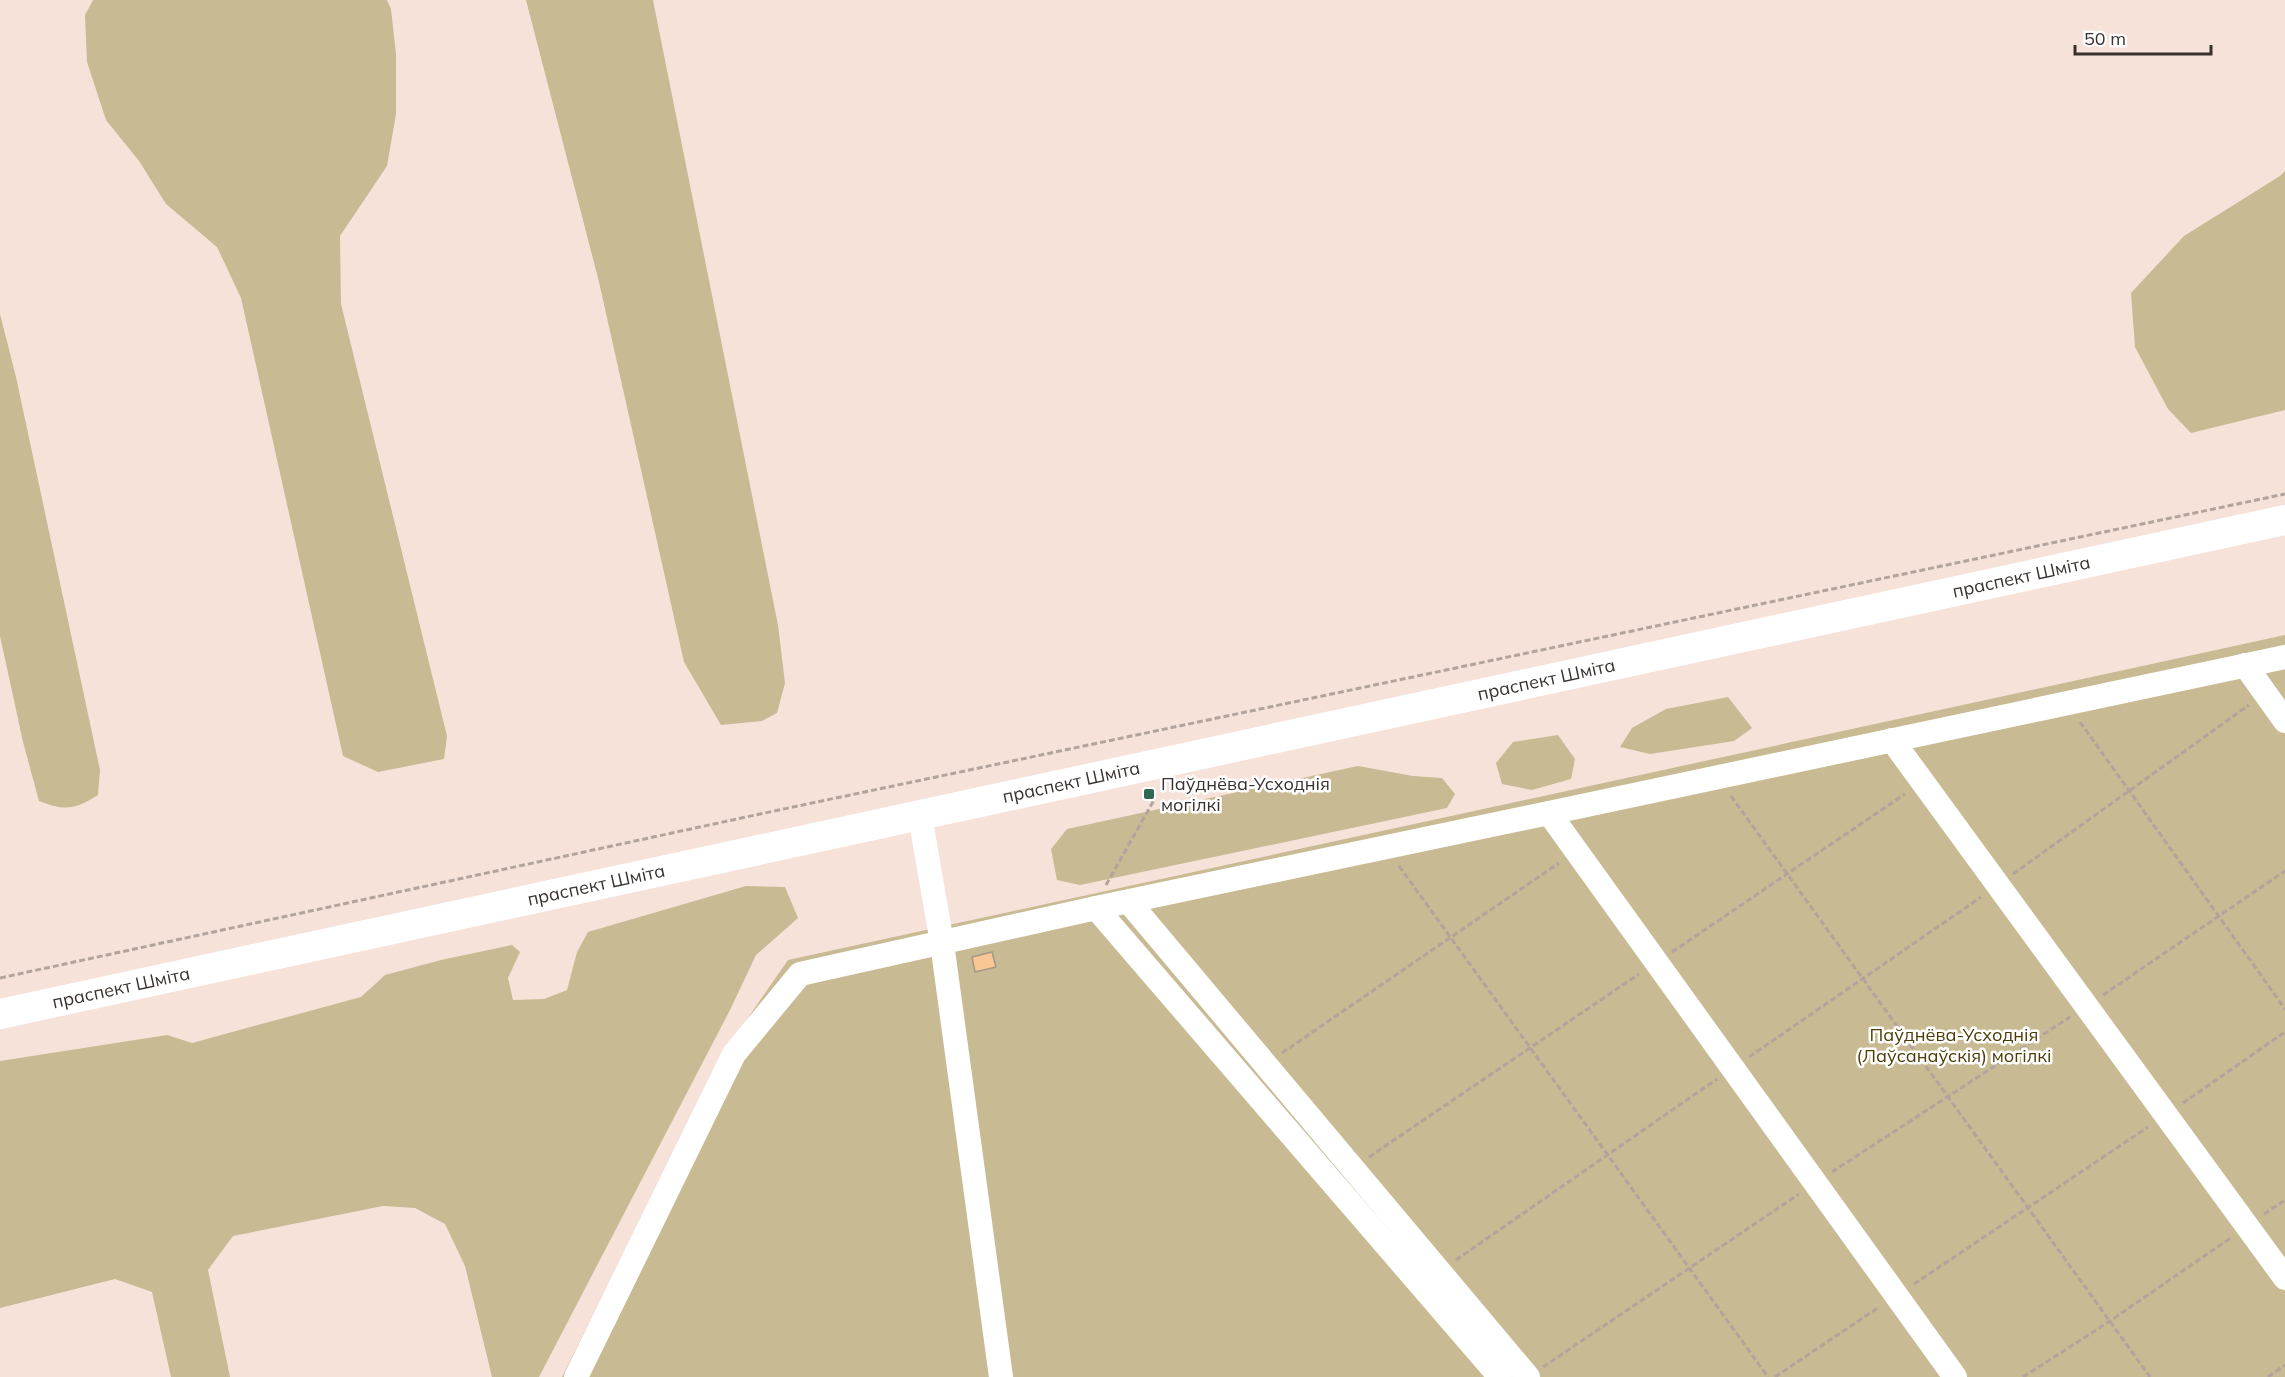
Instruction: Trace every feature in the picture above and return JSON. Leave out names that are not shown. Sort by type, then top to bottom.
[{"type":"main road","name":"праспект Шміта","points":[[0,1014],[2285,520]]},
{"type":"lane","points":[[576,1377],[734,1054],[800,974],[1096,908],[2285,657]]},
{"type":"lane","points":[[2245,665],[2285,721]]},
{"type":"lane","points":[[1892,741],[2285,1278]]},
{"type":"lane","points":[[1549,813],[1955,1377]]},
{"type":"lane","points":[[920,816],[942,944],[1001,1377]]},
{"type":"lane","points":[[1129,902],[1528,1377]]},
{"type":"lane","points":[[1096,908],[1500,1377]]},
{"type":"path","points":[[0,978],[785,809],[2285,494]]},
{"type":"path","points":[[1440,1272],[1607,1154],[1998,886],[2265,693]]},
{"type":"path","points":[[2067,703],[2285,1009]]},
{"type":"path","points":[[1717,778],[2150,1377]]},
{"type":"path","points":[[1096,908],[1101,893],[1154,800]]},
{"type":"path","points":[[1386,848],[1767,1377]]},
{"type":"path","points":[[1265,1064],[1577,850]]},
{"type":"path","points":[[1528,1377],[1816,1183],[2087,1006],[2285,871]]},
{"type":"path","points":[[1775,1377],[2166,1115],[2285,1032]]},
{"type":"path","points":[[2023,1377],[2110,1321],[2285,1200]]},
{"type":"path","points":[[2268,1377],[2285,1365]]},
{"type":"green space","points":[[93,0],[387,0],[391,9],[396,54],[396,114],[387,166],[340,236],[341,304],[447,736],[444,759],[378,772],[343,756],[241,298],[217,247],[166,204],[139,161],[106,120],[87,62],[85,15]]},
{"type":"green space","points":[[526,0],[653,0],[778,625],[785,683],[777,713],[762,721],[721,725],[684,662],[599,282]]},
{"type":"green space","points":[[2285,171],[2285,410],[2191,433],[2168,409],[2135,347],[2131,293],[2184,236]]},
{"type":"green space","points":[[0,314],[16,377],[100,770],[98,795],[76,806],[63,807],[39,801],[23,742],[0,636]]},
{"type":"green space","name":"Паўднёва-Усходнія (Лаўсанаўскія) могілкі","points":[[2285,635],[2285,1377],[562,1377],[727,1048],[788,960]]},
{"type":"green space","points":[[1728,697],[1752,728],[1734,741],[1650,754],[1620,747],[1632,728],[1666,709]]},
{"type":"green space","points":[[1558,735],[1575,759],[1571,779],[1532,790],[1502,784],[1496,763],[1513,742]]},
{"type":"green space","points":[[1358,766],[1413,776],[1442,778],[1455,794],[1447,808],[1080,885],[1057,880],[1051,849],[1067,829]]},
{"type":"green space","points":[[746,886],[785,887],[798,918],[756,955],[730,1010],[539,1377],[492,1377],[465,1266],[445,1224],[415,1208],[383,1206],[233,1236],[208,1270],[230,1377],[171,1377],[152,1292],[115,1279],[0,1308],[0,1061],[167,1035],[192,1043],[361,997],[385,975],[512,945],[520,952],[508,978],[513,1000],[544,999],[567,990],[577,952],[588,932]]},
{"type":"building","points":[[992,952],[996,967],[975,972],[972,957]]},
{"type":"place","name":"Паўднёва-Усходнія могілкі","points":[[1149,794]]}]
